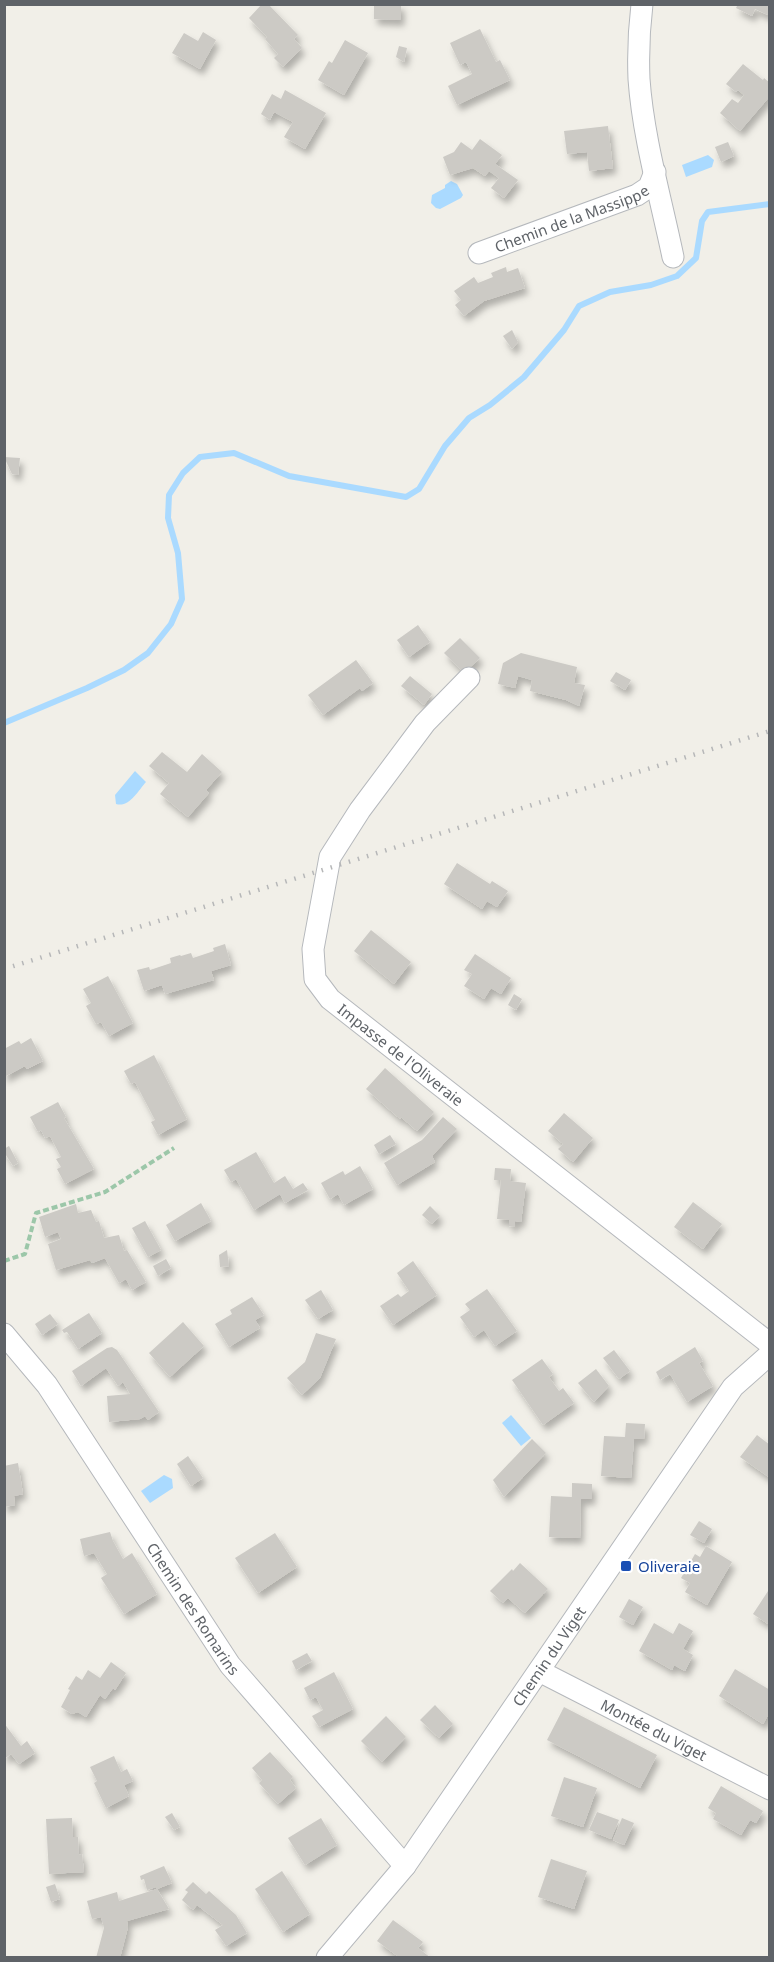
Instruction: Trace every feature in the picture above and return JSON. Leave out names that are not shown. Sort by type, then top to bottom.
[{"type":"street","name":"Chemin de la Massippe","points":[[642,4],[639,80],[645,123],[673,257]]},
{"type":"street","name":"Chemin de la Massippe","points":[[479,253],[637,195],[650,187],[655,172]]},
{"type":"street","name":"Impasse de l'Oliveraie","points":[[470,678],[425,723],[360,810],[330,857],[313,949],[315,979],[330,999],[770,1344]]},
{"type":"street","name":"Chemin des Romarins","points":[[4,1334],[47,1385],[230,1665],[405,1866]]},
{"type":"street","name":"Chemin du Viget","points":[[327,1958],[405,1866],[733,1387],[770,1354]]},
{"type":"street","name":"Montée du Viget","points":[[539,1671],[770,1789]]},
{"type":"path","points":[[4,1261],[25,1254],[36,1213],[105,1192],[174,1148]]},
{"type":"water","points":[[708,155],[714,160],[712,167],[686,177],[682,165]]},
{"type":"water","points":[[451,181],[457,184],[463,195],[440,209],[436,208],[431,203],[432,195],[445,188],[445,185]]},
{"type":"water","points":[[135,771],[146,782],[125,804],[116,804],[115,795]]},
{"type":"water","points":[[511,1415],[531,1438],[521,1446],[502,1423]]},
{"type":"water","points":[[164,1475],[172,1479],[173,1488],[150,1503],[141,1491]]},
{"type":"building","points":[[262,4],[268,4],[298,35],[294,39],[302,48],[283,67],[274,58],[278,54],[265,39],[267,37],[249,18]]},
{"type":"building","points":[[374,4],[401,4],[401,20],[374,19]]},
{"type":"building","points":[[738,4],[770,4],[770,16],[755,9],[752,16],[736,8]]},
{"type":"building","points":[[480,29],[496,62],[500,60],[510,80],[457,105],[448,86],[472,74],[466,62],[460,65],[450,43]]},
{"type":"building","points":[[203,32],[216,40],[200,69],[172,53],[184,33],[198,41]]},
{"type":"building","points":[[345,40],[368,53],[344,95],[318,80],[329,61],[332,63]]},
{"type":"building","points":[[399,46],[407,48],[404,62],[396,57]]},
{"type":"building","points":[[743,64],[770,83],[770,96],[740,131],[720,113],[732,99],[738,103],[744,95],[726,84]]},
{"type":"building","points":[[285,90],[326,113],[305,149],[284,137],[293,122],[274,112],[270,120],[261,114],[272,94],[281,99]]},
{"type":"building","points":[[608,126],[613,168],[589,171],[587,152],[567,154],[564,131]]},
{"type":"building","points":[[480,139],[502,155],[495,164],[518,180],[504,198],[491,188],[499,178],[489,171],[485,176],[473,168],[450,175],[443,157],[454,152],[461,142],[472,150]]},
{"type":"building","points":[[728,142],[734,156],[721,162],[715,147]]},
{"type":"building","points":[[506,267],[507,272],[518,268],[525,288],[484,301],[464,316],[455,305],[461,300],[454,291],[474,277],[478,283],[493,277],[491,273]]},
{"type":"building","points":[[512,330],[518,342],[512,349],[503,336]]},
{"type":"building","points":[[4,457],[20,458],[18,475],[12,474]]},
{"type":"building","points":[[418,625],[430,642],[409,657],[397,640]]},
{"type":"building","points":[[460,638],[480,658],[464,673],[444,653]]},
{"type":"building","points":[[521,653],[577,667],[574,683],[585,685],[579,706],[566,700],[530,691],[532,680],[518,676],[515,688],[498,684],[503,663]]},
{"type":"building","points":[[356,660],[373,683],[362,691],[360,688],[323,715],[308,695]]},
{"type":"building","points":[[616,672],[631,680],[625,690],[610,681]]},
{"type":"building","points":[[410,676],[432,694],[424,705],[401,686]]},
{"type":"building","points":[[162,752],[187,772],[202,754],[222,772],[206,790],[209,793],[188,817],[160,794],[169,783],[149,766]]},
{"type":"building","points":[[457,863],[490,884],[492,881],[508,891],[497,907],[487,901],[482,909],[444,884]]},
{"type":"building","points":[[371,930],[411,962],[394,984],[354,951]]},
{"type":"building","points":[[225,944],[231,965],[211,971],[214,980],[165,994],[162,985],[144,991],[137,970],[149,967],[150,970],[171,963],[170,958],[180,955],[191,953],[193,958],[214,951],[213,948]]},
{"type":"building","points":[[475,954],[511,978],[501,994],[491,988],[484,999],[464,986],[472,974],[464,970]]},
{"type":"building","points":[[108,976],[133,1023],[109,1036],[101,1022],[96,1024],[86,1006],[91,1003],[83,989]]},
{"type":"building","points":[[514,994],[522,999],[516,1010],[508,1005]]},
{"type":"building","points":[[31,1038],[43,1061],[27,1069],[25,1066],[4,1077],[4,1049]]},
{"type":"building","points":[[154,1055],[187,1119],[158,1135],[151,1122],[155,1120],[135,1082],[131,1084],[124,1071]]},
{"type":"building","points":[[385,1068],[434,1112],[417,1131],[366,1089]]},
{"type":"building","points":[[58,1102],[66,1117],[64,1118],[94,1169],[65,1184],[57,1169],[61,1167],[56,1159],[61,1157],[50,1136],[45,1138],[41,1130],[38,1132],[30,1117]]},
{"type":"building","points":[[564,1113],[593,1138],[573,1162],[558,1149],[563,1144],[548,1131]]},
{"type":"building","points":[[443,1117],[457,1129],[432,1156],[435,1162],[397,1185],[384,1163],[422,1140]]},
{"type":"building","points":[[390,1135],[396,1144],[379,1154],[374,1145]]},
{"type":"building","points":[[9,1146],[18,1163],[13,1166],[4,1152],[4,1149]]},
{"type":"building","points":[[256,1152],[274,1183],[285,1176],[293,1189],[303,1183],[308,1190],[285,1203],[280,1194],[254,1210],[236,1179],[231,1182],[224,1170]]},
{"type":"building","points":[[360,1166],[373,1189],[344,1205],[338,1194],[330,1199],[321,1183],[343,1171],[345,1175]]},
{"type":"building","points":[[495,1168],[511,1169],[510,1181],[526,1183],[521,1222],[515,1221],[515,1227],[509,1226],[509,1220],[497,1219],[501,1180],[494,1180]]},
{"type":"building","points":[[693,1202],[722,1224],[703,1249],[674,1227]]},
{"type":"building","points":[[201,1203],[211,1221],[175,1241],[166,1225]]},
{"type":"building","points":[[76,1204],[78,1213],[91,1210],[96,1222],[99,1221],[104,1238],[119,1235],[124,1251],[127,1250],[146,1282],[132,1290],[126,1279],[119,1283],[105,1258],[56,1270],[48,1244],[61,1239],[58,1232],[45,1237],[39,1217]]},
{"type":"building","points":[[430,1206],[440,1216],[432,1224],[422,1215]]},
{"type":"building","points":[[145,1221],[161,1250],[148,1257],[132,1228]]},
{"type":"building","points":[[227,1250],[229,1266],[220,1267],[219,1255]]},
{"type":"building","points":[[166,1259],[171,1268],[158,1276],[153,1266]]},
{"type":"building","points":[[413,1261],[437,1295],[393,1325],[380,1306],[398,1294],[401,1297],[409,1291],[397,1273]]},
{"type":"building","points":[[487,1289],[517,1331],[495,1346],[484,1330],[474,1337],[460,1317],[470,1310],[465,1304]]},
{"type":"building","points":[[321,1290],[333,1310],[318,1319],[305,1300]]},
{"type":"building","points":[[252,1297],[264,1315],[255,1320],[260,1328],[229,1347],[215,1324],[232,1314],[230,1310]]},
{"type":"building","points":[[89,1313],[102,1333],[78,1349],[67,1332],[64,1333],[62,1330]]},
{"type":"building","points":[[50,1314],[58,1324],[42,1335],[35,1324]]},
{"type":"building","points":[[183,1322],[204,1346],[170,1377],[149,1353]]},
{"type":"building","points":[[316,1333],[336,1339],[320,1378],[302,1395],[287,1378],[305,1362]]},
{"type":"building","points":[[112,1347],[117,1350],[159,1412],[148,1420],[145,1416],[140,1419],[109,1422],[107,1396],[130,1394],[123,1382],[118,1386],[106,1368],[81,1386],[72,1371]]},
{"type":"building","points":[[695,1347],[703,1361],[699,1363],[713,1386],[687,1402],[670,1374],[660,1380],[656,1372]]},
{"type":"building","points":[[614,1350],[630,1371],[619,1379],[603,1358]]},
{"type":"building","points":[[542,1359],[553,1374],[549,1377],[559,1391],[563,1388],[574,1403],[543,1425],[512,1380]]},
{"type":"building","points":[[596,1369],[609,1386],[594,1402],[578,1383]]},
{"type":"building","points":[[626,1423],[645,1424],[644,1439],[634,1439],[631,1478],[601,1476],[604,1436],[625,1437]]},
{"type":"building","points":[[757,1435],[770,1445],[770,1478],[740,1457]]},
{"type":"building","points":[[532,1439],[546,1453],[504,1497],[493,1480]]},
{"type":"building","points":[[188,1456],[203,1478],[191,1486],[177,1464]]},
{"type":"building","points":[[18,1463],[23,1494],[14,1496],[15,1505],[4,1507],[4,1466]]},
{"type":"building","points":[[572,1483],[592,1484],[592,1499],[581,1499],[580,1538],[549,1537],[551,1496],[572,1497]]},
{"type":"building","points":[[699,1521],[712,1529],[704,1543],[690,1535]]},
{"type":"building","points":[[110,1532],[123,1559],[132,1553],[157,1594],[124,1614],[101,1578],[107,1574],[94,1553],[84,1556],[80,1539]]},
{"type":"building","points":[[275,1533],[297,1567],[258,1593],[235,1558]]},
{"type":"building","points":[[706,1546],[732,1562],[707,1605],[685,1592],[690,1583],[681,1578],[695,1554],[700,1557]]},
{"type":"building","points":[[520,1563],[548,1589],[525,1613],[508,1598],[503,1603],[490,1591]]},
{"type":"building","points":[[770,1588],[770,1622],[768,1624],[753,1614]]},
{"type":"building","points":[[629,1599],[643,1607],[633,1625],[619,1617]]},
{"type":"building","points":[[654,1623],[673,1634],[679,1623],[693,1631],[683,1649],[693,1655],[685,1671],[674,1665],[672,1670],[639,1651]]},
{"type":"building","points":[[307,1653],[312,1661],[296,1670],[292,1661]]},
{"type":"building","points":[[111,1662],[126,1673],[115,1690],[113,1688],[105,1699],[100,1695],[86,1717],[78,1712],[72,1714],[61,1707],[76,1676],[82,1680],[88,1670],[100,1678]]},
{"type":"building","points":[[735,1669],[770,1690],[770,1712],[763,1724],[719,1696]]},
{"type":"building","points":[[334,1672],[353,1709],[319,1727],[312,1716],[323,1710],[316,1697],[310,1700],[304,1688]]},
{"type":"building","points":[[435,1705],[453,1724],[439,1738],[420,1720]]},
{"type":"building","points":[[564,1707],[657,1755],[640,1788],[547,1740]]},
{"type":"building","points":[[386,1716],[406,1737],[382,1762],[361,1741]]},
{"type":"building","points":[[4,1723],[21,1746],[27,1741],[35,1753],[19,1764],[11,1754],[4,1759]]},
{"type":"building","points":[[270,1752],[293,1777],[290,1780],[296,1788],[278,1804],[259,1783],[262,1780],[252,1768]]},
{"type":"building","points":[[114,1756],[121,1772],[127,1769],[133,1781],[124,1785],[129,1796],[106,1808],[94,1783],[97,1781],[90,1767]]},
{"type":"building","points":[[564,1777],[597,1788],[583,1827],[551,1816]]},
{"type":"building","points":[[721,1786],[763,1811],[756,1823],[750,1820],[741,1835],[713,1819],[716,1813],[708,1808]]},
{"type":"building","points":[[597,1812],[619,1820],[611,1839],[589,1830]]},
{"type":"building","points":[[172,1813],[180,1827],[174,1830],[165,1817]]},
{"type":"building","points":[[72,1818],[73,1837],[78,1837],[79,1855],[82,1854],[84,1872],[49,1874],[46,1819]]},
{"type":"building","points":[[321,1818],[337,1845],[305,1865],[288,1838]]},
{"type":"building","points":[[622,1818],[634,1823],[624,1845],[613,1840]]},
{"type":"building","points":[[551,1859],[587,1871],[574,1909],[538,1897]]},
{"type":"building","points":[[164,1866],[172,1883],[147,1890],[144,1879],[141,1880],[140,1876]]},
{"type":"building","points":[[282,1871],[310,1914],[283,1932],[255,1889]]},
{"type":"building","points":[[193,1882],[206,1894],[209,1891],[236,1915],[247,1933],[226,1946],[215,1930],[223,1925],[197,1905],[193,1910],[182,1900],[188,1892],[185,1890]]},
{"type":"building","points":[[55,1884],[60,1899],[51,1902],[46,1887]]},
{"type":"building","points":[[157,1889],[169,1909],[127,1921],[128,1927],[120,1958],[96,1958],[104,1928],[101,1917],[92,1919],[87,1901],[117,1892],[119,1901]]},
{"type":"building","points":[[393,1920],[423,1942],[418,1948],[431,1958],[400,1958],[377,1941]]},
{"type":"waterway","points":[[4,723],[124,670],[148,653],[171,624],[182,599],[178,553],[168,518],[169,495],[183,473],[200,457],[234,453],[289,476],[406,497],[419,489],[445,446],[469,418],[490,405],[524,377],[564,330],[579,306],[610,292],[651,285],[677,276],[696,258],[702,221],[708,212],[770,204]]},
{"type":"railway","points":[[4,969],[770,731]]},
{"type":"place","name":"Oliveraie","points":[[626,1566]]}]
